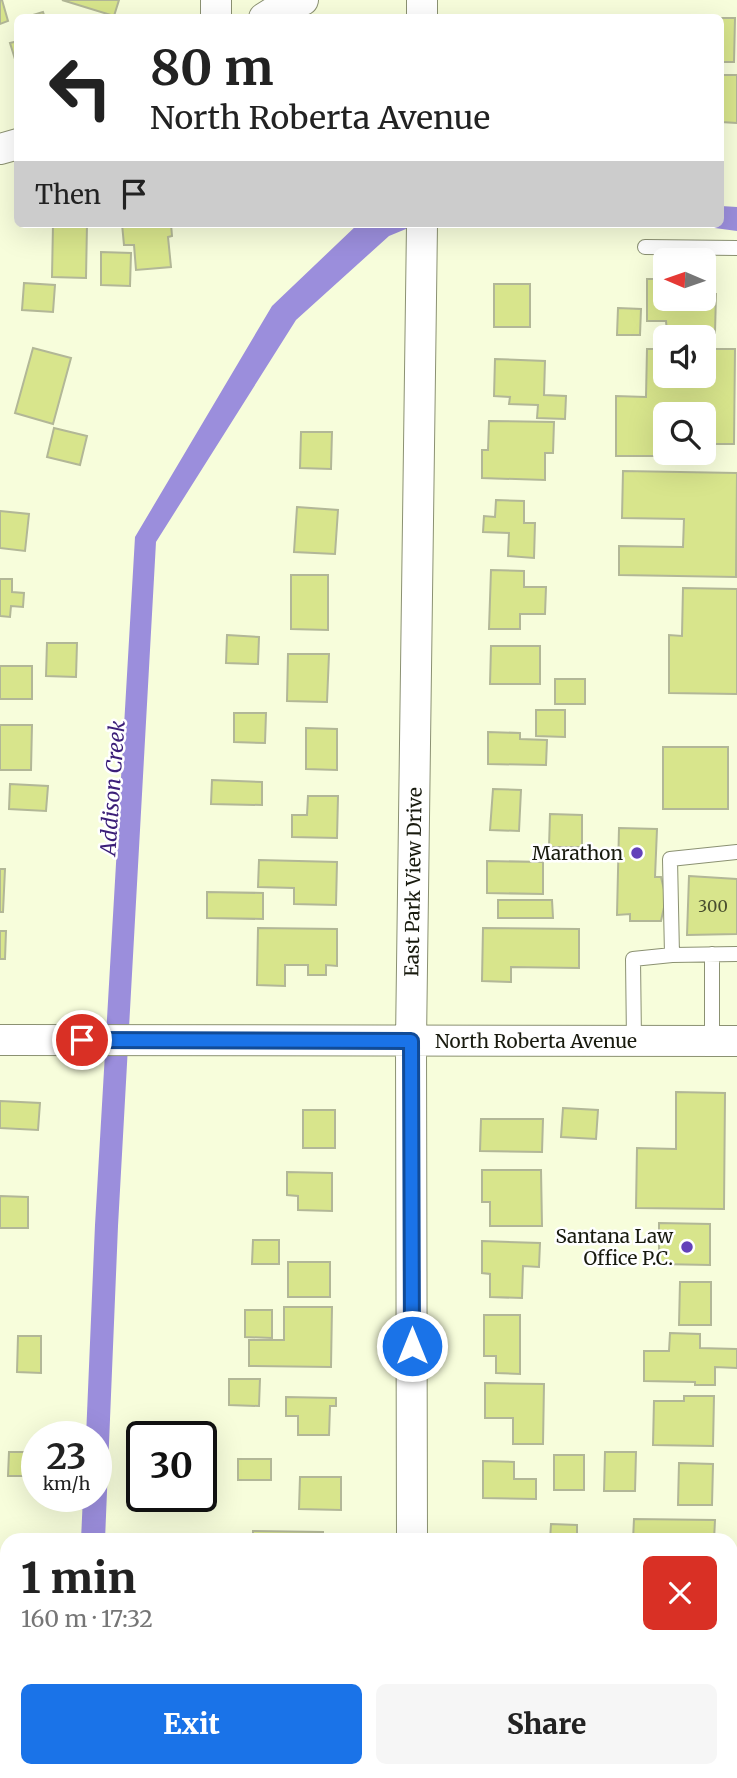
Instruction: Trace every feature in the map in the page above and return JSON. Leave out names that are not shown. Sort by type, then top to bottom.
[{"type":"street","points":[[270,14],[303,0]]},
{"type":"street","name":"East Park View Drive","points":[[412,1533],[411,1041],[422,230]]},
{"type":"street","name":"North Roberta Avenue","points":[[0,1040],[724,1041]]},
{"type":"lane","points":[[645,247],[737,248]]},
{"type":"lane","points":[[672,955],[670,859],[737,852]]},
{"type":"lane","points":[[712,954],[724,1041]]},
{"type":"lane","points":[[634,1041],[633,960],[672,955],[737,954]]},
{"type":"shaded area","points":[[724,206],[737,207],[737,231],[715,228],[724,228]]},
{"type":"shaded area","points":[[354,228],[408,228],[389,236],[296,320],[156,542],[118,1226],[110,1421],[87,1421],[95,1225],[135,537],[272,306]]},
{"type":"shaded area","points":[[82,1512],[106,1512],[105,1533],[81,1533]]},
{"type":"building","points":[[0,0],[8,21],[0,24]]},
{"type":"building","points":[[62,0],[119,0],[115,14]]},
{"type":"building","points":[[724,18],[735,18],[734,62],[724,62]]},
{"type":"building","points":[[724,75],[737,75],[737,123],[724,122]]},
{"type":"building","points":[[53,228],[87,228],[86,278],[52,277]]},
{"type":"building","points":[[122,228],[171,228],[172,236],[168,237],[171,267],[136,270],[134,245],[124,245]]},
{"type":"building","points":[[101,252],[131,253],[130,286],[101,285]]},
{"type":"building","points":[[647,279],[653,279],[653,312],[716,312],[715,325],[666,325],[666,321],[647,321]]},
{"type":"building","points":[[24,283],[55,285],[53,312],[22,310]]},
{"type":"building","points":[[494,284],[530,284],[530,327],[494,327]]},
{"type":"building","points":[[618,308],[641,309],[640,335],[617,335]]},
{"type":"building","points":[[33,348],[71,358],[53,424],[15,413]]},
{"type":"building","points":[[647,349],[653,349],[653,388],[716,388],[716,349],[735,349],[734,444],[716,444],[716,402],[653,402],[653,456],[616,456],[616,396],[646,397]]},
{"type":"building","points":[[495,359],[545,361],[544,395],[566,396],[565,419],[537,418],[538,405],[509,404],[510,397],[494,396]]},
{"type":"building","points":[[489,421],[554,422],[553,453],[545,453],[545,480],[482,478],[482,450],[488,450]]},
{"type":"building","points":[[54,428],[87,436],[80,465],[47,457]]},
{"type":"building","points":[[301,432],[332,432],[331,469],[300,468]]},
{"type":"building","points":[[623,471],[737,473],[736,577],[619,575],[619,546],[683,547],[684,519],[622,518]]},
{"type":"building","points":[[496,500],[524,501],[524,523],[535,523],[534,558],[508,556],[509,533],[483,532],[484,516],[495,517]]},
{"type":"building","points":[[297,507],[338,510],[335,554],[294,552]]},
{"type":"building","points":[[0,511],[29,514],[25,551],[0,548]]},
{"type":"building","points":[[491,570],[524,571],[524,587],[546,587],[545,614],[520,614],[520,629],[489,629]]},
{"type":"building","points":[[291,575],[328,575],[328,630],[291,629]]},
{"type":"building","points":[[0,579],[12,579],[12,592],[24,593],[23,607],[11,606],[10,617],[0,616]]},
{"type":"building","points":[[683,588],[737,589],[737,694],[669,693],[669,635],[682,636]]},
{"type":"building","points":[[227,635],[259,637],[258,664],[226,663]]},
{"type":"building","points":[[47,643],[77,643],[76,677],[46,676]]},
{"type":"building","points":[[491,646],[540,646],[540,684],[490,684]]},
{"type":"building","points":[[288,654],[329,654],[327,702],[287,701]]},
{"type":"building","points":[[0,666],[32,666],[32,699],[0,699]]},
{"type":"building","points":[[555,679],[585,679],[585,704],[555,704]]},
{"type":"building","points":[[536,710],[565,710],[565,737],[536,736]]},
{"type":"building","points":[[234,713],[266,713],[265,743],[234,742]]},
{"type":"building","points":[[0,725],[32,725],[31,770],[0,770]]},
{"type":"building","points":[[306,728],[337,729],[337,770],[306,769]]},
{"type":"building","points":[[488,732],[520,733],[520,739],[547,740],[546,765],[488,764]]},
{"type":"building","points":[[663,747],[728,747],[728,809],[663,809]]},
{"type":"building","points":[[212,780],[262,782],[262,805],[211,804]]},
{"type":"building","points":[[10,784],[48,786],[46,811],[9,809]]},
{"type":"building","points":[[493,789],[521,790],[519,831],[490,830]]},
{"type":"building","points":[[308,796],[338,796],[337,838],[292,837],[292,815],[307,815]]},
{"type":"building","points":[[550,814],[582,815],[582,847],[549,847]]},
{"type":"building","name":"Marathon","points":[[619,828],[657,829],[655,877],[661,877],[666,898],[661,921],[630,921],[630,914],[617,915]]},
{"type":"building","points":[[259,860],[337,862],[336,905],[294,904],[294,888],[258,887]]},
{"type":"building","points":[[487,861],[543,862],[543,894],[487,893]]},
{"type":"building","points":[[0,869],[5,869],[3,912],[0,912]]},
{"type":"building","points":[[689,876],[737,879],[737,934],[687,935]]},
{"type":"building","points":[[207,892],[263,893],[263,919],[207,918]]},
{"type":"building","points":[[498,900],[552,900],[553,918],[498,918]]},
{"type":"building","points":[[258,928],[337,929],[337,966],[326,965],[326,975],[308,975],[308,965],[285,965],[285,986],[257,985]]},
{"type":"building","points":[[483,928],[579,929],[579,968],[511,967],[511,982],[482,981]]},
{"type":"building","points":[[0,931],[6,931],[5,959],[0,959]]},
{"type":"building","points":[[676,1092],[725,1093],[724,1209],[636,1208],[637,1148],[676,1149]]},
{"type":"building","points":[[0,1101],[40,1103],[38,1130],[0,1128]]},
{"type":"building","points":[[563,1108],[598,1110],[596,1139],[561,1137]]},
{"type":"building","points":[[303,1110],[335,1110],[335,1148],[303,1148]]},
{"type":"building","points":[[481,1119],[543,1119],[542,1152],[480,1151]]},
{"type":"building","points":[[482,1170],[541,1170],[542,1226],[490,1226],[490,1202],[482,1202]]},
{"type":"building","points":[[287,1172],[332,1173],[332,1211],[298,1210],[298,1196],[287,1195]]},
{"type":"building","points":[[0,1196],[28,1197],[28,1228],[0,1228]]},
{"type":"building","points":[[659,1223],[710,1224],[710,1265],[659,1264]]},
{"type":"building","points":[[253,1240],[279,1240],[279,1264],[252,1264]]},
{"type":"building","points":[[482,1241],[540,1243],[539,1267],[523,1266],[522,1298],[490,1297],[490,1274],[482,1273]]},
{"type":"building","points":[[288,1262],[330,1262],[330,1297],[288,1297]]},
{"type":"building","points":[[680,1282],[711,1282],[711,1325],[679,1325]]},
{"type":"building","points":[[284,1307],[332,1307],[331,1367],[249,1366],[249,1340],[284,1340]]},
{"type":"building","points":[[245,1310],[272,1310],[272,1338],[245,1337]]},
{"type":"building","points":[[484,1315],[520,1315],[520,1374],[496,1373],[496,1356],[484,1356]]},
{"type":"building","points":[[670,1333],[700,1334],[700,1348],[737,1349],[737,1368],[715,1367],[715,1385],[644,1381],[644,1351],[669,1351]]},
{"type":"building","points":[[18,1336],[41,1336],[41,1373],[17,1372]]},
{"type":"building","points":[[229,1379],[260,1379],[259,1406],[229,1405]]},
{"type":"building","points":[[485,1383],[544,1384],[543,1444],[513,1444],[513,1418],[485,1418]]},
{"type":"building","points":[[684,1396],[714,1396],[713,1446],[653,1445],[654,1401],[684,1401]]},
{"type":"building","points":[[286,1397],[336,1398],[336,1406],[330,1406],[329,1435],[298,1435],[298,1416],[286,1416]]},
{"type":"building","points":[[9,1452],[21,1452],[21,1476],[8,1476]]},
{"type":"building","points":[[605,1452],[636,1452],[635,1491],[604,1491]]},
{"type":"building","points":[[554,1455],[584,1455],[584,1490],[554,1490]]},
{"type":"building","points":[[238,1459],[271,1459],[271,1480],[238,1480]]},
{"type":"building","points":[[483,1461],[514,1462],[514,1479],[536,1479],[536,1499],[483,1498]]},
{"type":"building","points":[[679,1463],[713,1464],[712,1505],[678,1505]]},
{"type":"building","points":[[300,1477],[341,1477],[341,1510],[299,1509]]},
{"type":"building","points":[[634,1519],[715,1520],[714,1533],[633,1533]]},
{"type":"building","points":[[551,1524],[577,1525],[577,1533],[550,1533]]},
{"type":"building","points":[[253,1531],[323,1532],[323,1533]]},
{"type":"place","name":"Marathon","points":[[637,853]]},
{"type":"place","name":"Santana Law Office P.C.","points":[[687,1247]]},
{"type":"route","points":[[82,1040],[411,1041],[412,1346]]},
{"type":"water label","name":"Addison Creek","points":[[113,788]]}]
